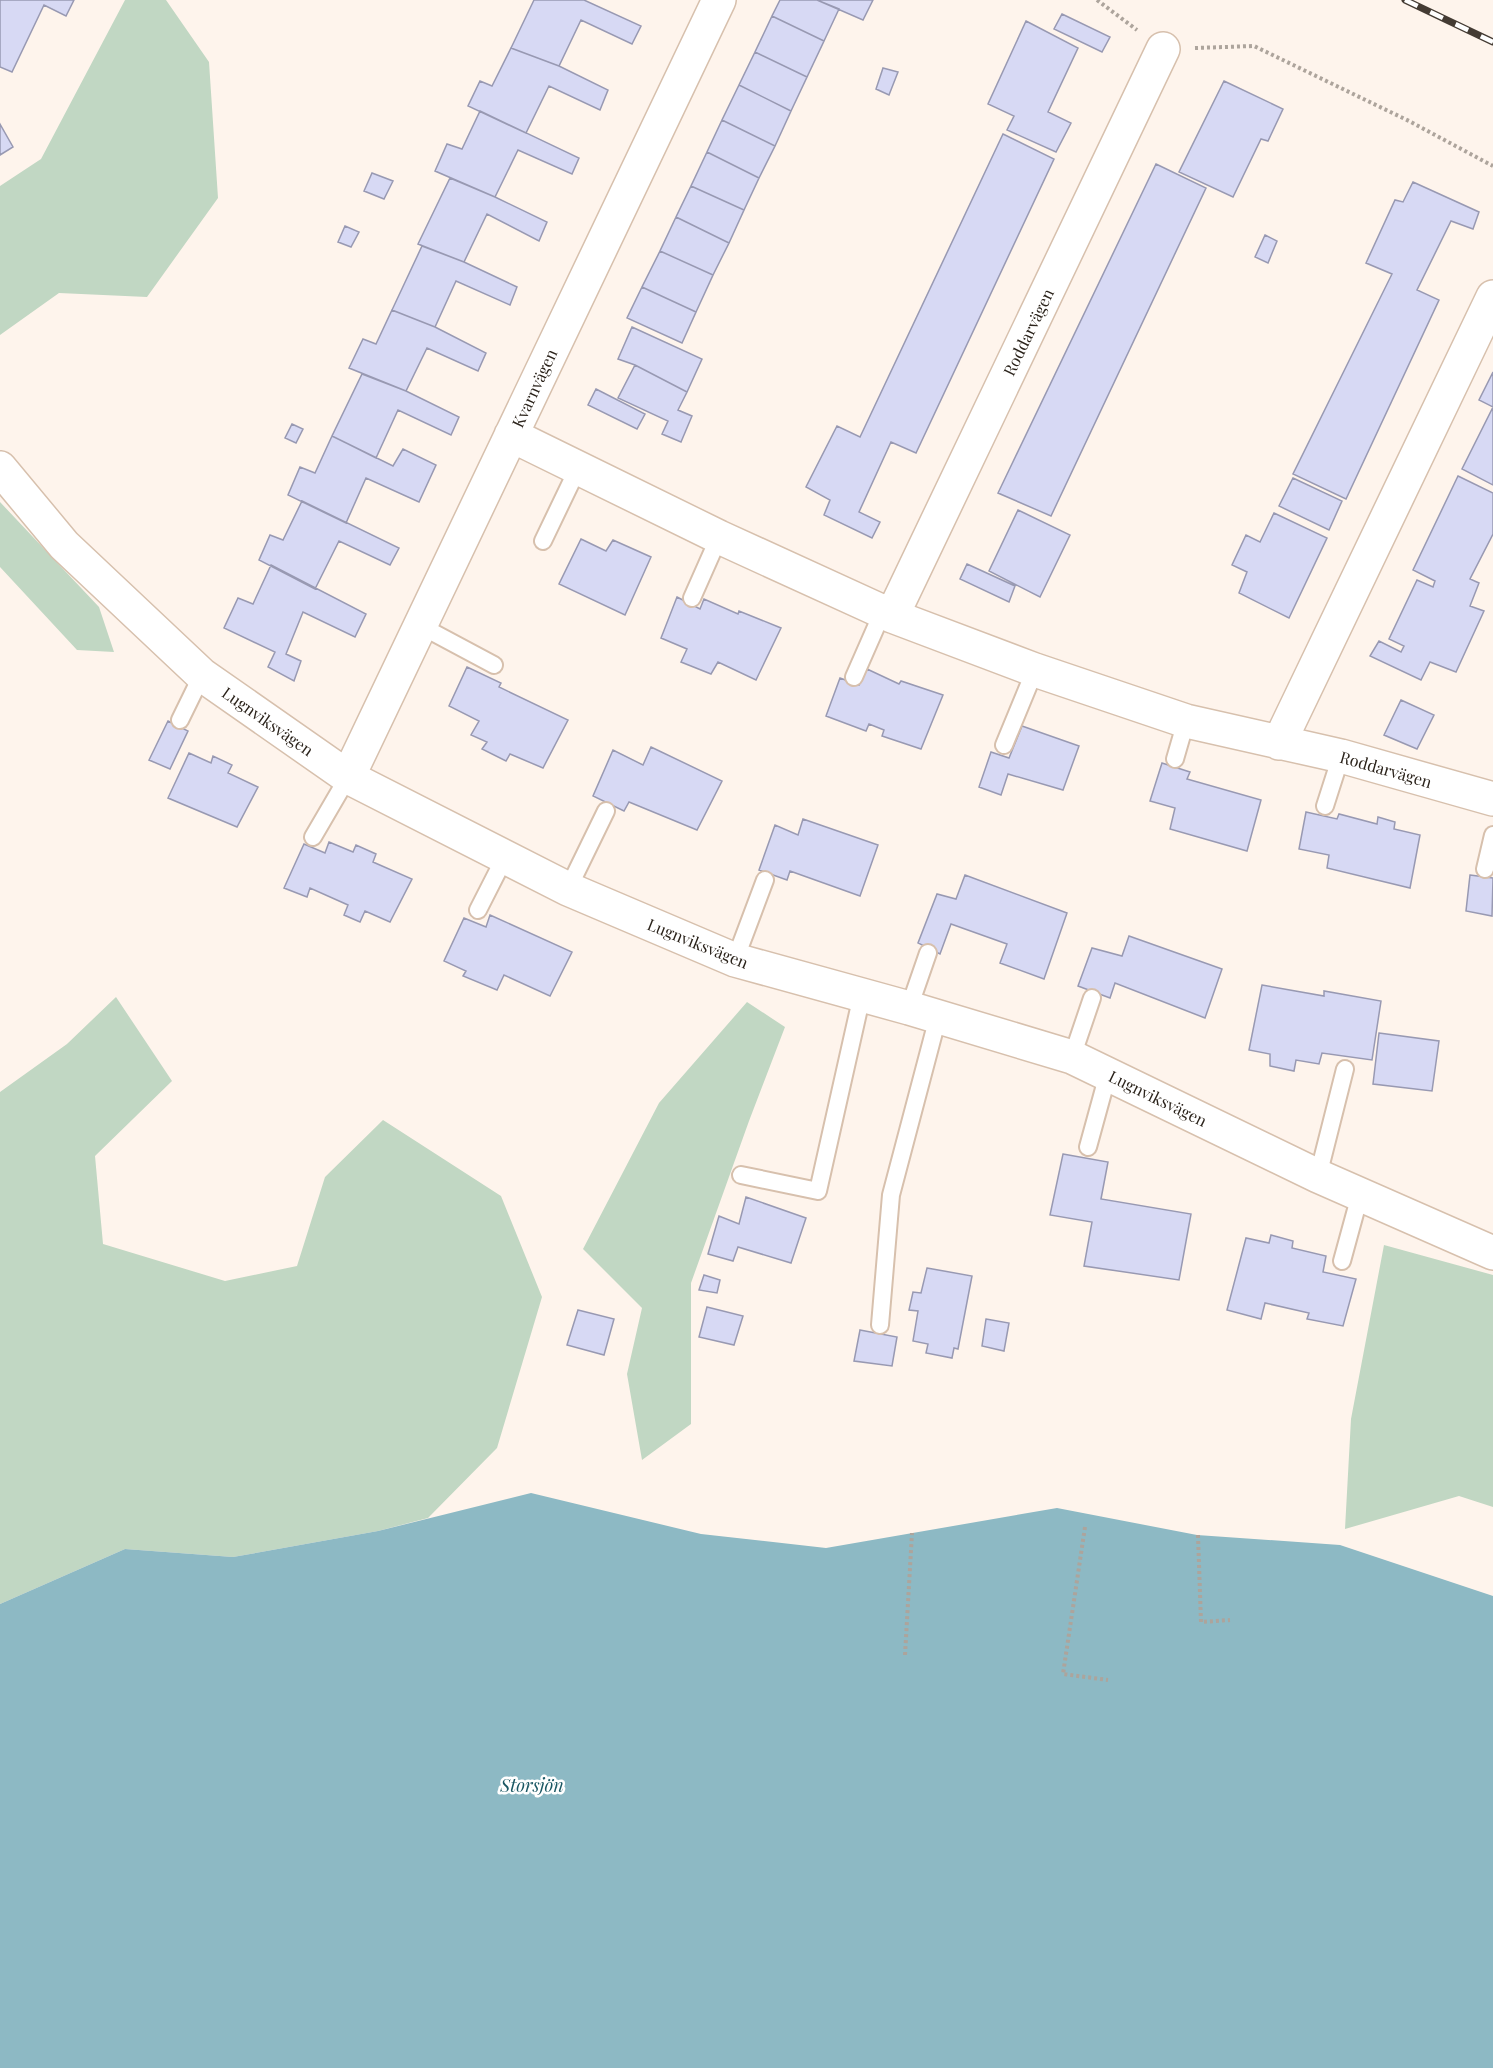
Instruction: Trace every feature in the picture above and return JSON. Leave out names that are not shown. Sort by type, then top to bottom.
[{"type":"street","name":"Kvarnvägen","points":[[348,777],[719,0]]},
{"type":"street","name":"Roddarvägen","points":[[887,614],[1163,49]]},
{"type":"street","points":[[1279,743],[1493,297]]},
{"type":"street","name":"Roddarvägen","points":[[511,435],[719,537],[887,614],[1035,670],[1186,721],[1341,756],[1493,800]]},
{"type":"street","name":"Lugnviksvägen","points":[[0,468],[64,545],[201,675],[348,777],[568,889],[735,960],[923,1012],[1072,1057],[1318,1176],[1493,1253]]},
{"type":"lane","points":[[543,541],[578,468]]},
{"type":"lane","points":[[692,598],[719,537]]},
{"type":"lane","points":[[854,676],[887,614]]},
{"type":"lane","points":[[421,626],[494,665]]},
{"type":"lane","points":[[1004,745],[1035,670]]},
{"type":"lane","points":[[180,720],[201,675]]},
{"type":"lane","points":[[1175,759],[1186,721]]},
{"type":"lane","points":[[1325,806],[1341,756]]},
{"type":"lane","points":[[313,837],[348,777]]},
{"type":"lane","points":[[568,889],[606,812]]},
{"type":"lane","points":[[1485,869],[1493,835]]},
{"type":"lane","points":[[478,910],[505,857]]},
{"type":"lane","points":[[735,960],[765,880]]},
{"type":"lane","points":[[880,1325],[891,1195],[923,1012],[928,953]]},
{"type":"lane","points":[[741,1175],[818,1191],[862,995]]},
{"type":"lane","points":[[1072,1057],[1092,998]]},
{"type":"lane","points":[[1318,1176],[1345,1069]]},
{"type":"lane","points":[[1088,1147],[1108,1074]]},
{"type":"lane","points":[[1342,1261],[1360,1195]]},
{"type":"path","points":[[1097,0],[1163,49],[1254,46],[1409,120],[1493,166]]},
{"type":"path","points":[[1085,1527],[1063,1674],[1108,1680]]},
{"type":"path","points":[[905,1655],[912,1533]]},
{"type":"path","points":[[1197,1535],[1201,1622],[1230,1620]]},
{"type":"green space","points":[[125,0],[166,0],[209,62],[218,198],[147,297],[59,293],[0,335],[0,186],[41,159]]},
{"type":"green space","points":[[0,502],[99,607],[114,652],[77,650],[0,567]]},
{"type":"green space","points":[[116,997],[172,1081],[95,1156],[103,1244],[225,1281],[297,1266],[325,1177],[383,1120],[501,1196],[542,1297],[497,1448],[428,1518],[378,1531],[233,1557],[125,1549],[0,1604],[0,1092],[67,1044]]},
{"type":"green space","points":[[747,1002],[785,1027],[691,1283],[691,1424],[642,1460],[627,1374],[642,1308],[583,1249],[659,1103]]},
{"type":"green space","points":[[1384,1245],[1493,1275],[1493,1507],[1459,1496],[1345,1529],[1351,1419]]},
{"type":"water","name":"Storsjön","points":[[531,1493],[701,1534],[826,1548],[1057,1508],[1197,1535],[1340,1545],[1493,1596],[1493,2068],[0,2068],[0,1604],[125,1549],[233,1557],[378,1531]]},
{"type":"building","points":[[0,0],[74,0],[66,16],[44,5],[12,72],[0,67]]},
{"type":"building","points":[[534,0],[584,0],[641,26],[632,44],[581,20],[559,66],[511,48]]},
{"type":"building","points":[[780,0],[817,0],[839,9],[824,41],[772,16]]},
{"type":"building","points":[[817,0],[873,0],[863,20]]},
{"type":"building","points":[[1062,14],[1110,37],[1102,52],[1054,29]]},
{"type":"building","points":[[772,16],[824,41],[807,77],[755,52]]},
{"type":"building","points":[[1026,21],[1078,48],[1048,112],[1071,123],[1056,152],[1007,130],[1014,116],[988,104]]},
{"type":"building","points":[[511,48],[559,66],[608,90],[600,110],[549,86],[526,133],[468,106],[480,81],[492,86]]},
{"type":"building","points":[[755,52],[807,77],[791,111],[739,85]]},
{"type":"building","points":[[883,68],[898,72],[889,95],[876,89]]},
{"type":"building","points":[[1224,81],[1283,109],[1268,141],[1261,139],[1233,197],[1179,172]]},
{"type":"building","points":[[739,85],[791,111],[775,146],[722,120]]},
{"type":"building","points":[[480,111],[579,158],[572,174],[518,150],[495,197],[435,171],[447,144],[462,149]]},
{"type":"building","points":[[722,120],[775,146],[759,178],[707,152]]},
{"type":"building","points":[[0,124],[13,147],[0,155]]},
{"type":"building","points":[[1003,134],[1054,159],[916,453],[891,442],[859,512],[880,522],[872,538],[824,515],[830,500],[806,487],[837,426],[860,437]]},
{"type":"building","points":[[707,152],[759,178],[744,210],[691,186]]},
{"type":"building","points":[[1156,164],[1206,188],[1051,516],[998,493]]},
{"type":"building","points":[[372,173],[393,181],[384,199],[364,191]]},
{"type":"building","points":[[450,178],[547,222],[539,241],[487,214],[464,262],[418,244]]},
{"type":"building","points":[[1413,182],[1479,212],[1473,229],[1451,221],[1417,290],[1439,300],[1346,499],[1293,474],[1392,274],[1366,263],[1395,200],[1403,202]]},
{"type":"building","points":[[691,186],[744,210],[729,243],[676,217]]},
{"type":"building","points":[[676,217],[729,243],[713,275],[660,251]]},
{"type":"building","points":[[345,226],[359,232],[351,247],[338,242]]},
{"type":"building","points":[[1265,235],[1277,241],[1268,263],[1255,257]]},
{"type":"building","points":[[422,246],[464,262],[517,287],[510,305],[456,281],[435,327],[392,310]]},
{"type":"building","points":[[660,251],[713,275],[696,312],[642,287]]},
{"type":"building","points":[[642,287],[696,312],[682,343],[627,318]]},
{"type":"building","points":[[392,310],[435,327],[486,353],[478,371],[427,348],[406,391],[349,368],[363,339],[376,344]]},
{"type":"building","points":[[632,327],[702,359],[687,392],[635,365],[618,359]]},
{"type":"building","points":[[635,365],[687,392],[678,410],[692,416],[681,442],[662,434],[668,421],[618,398]]},
{"type":"building","points":[[1493,372],[1493,407],[1479,400]]},
{"type":"building","points":[[362,374],[406,391],[459,417],[451,435],[398,410],[376,458],[332,436]]},
{"type":"building","points":[[596,389],[645,414],[637,429],[588,405]]},
{"type":"building","points":[[1493,407],[1493,485],[1462,469]]},
{"type":"building","points":[[292,424],[303,429],[296,443],[285,438]]},
{"type":"building","points":[[332,436],[393,466],[403,449],[436,465],[419,502],[366,478],[346,523],[288,495],[300,467],[315,473]]},
{"type":"building","points":[[1458,476],[1493,493],[1493,534],[1470,579],[1479,583],[1470,606],[1484,611],[1456,672],[1430,662],[1421,680],[1370,656],[1379,641],[1401,652],[1404,646],[1389,639],[1417,580],[1433,587],[1435,581],[1413,570]]},
{"type":"building","points":[[1293,478],[1342,501],[1329,530],[1279,506]]},
{"type":"building","points":[[302,501],[399,548],[390,565],[339,541],[315,589],[259,560],[270,535],[283,540]]},
{"type":"building","points":[[1018,510],[1070,535],[1040,597],[989,571]]},
{"type":"building","points":[[1274,513],[1327,538],[1289,618],[1239,593],[1247,572],[1232,565],[1246,535],[1260,542]]},
{"type":"building","points":[[581,539],[606,551],[613,540],[651,557],[625,615],[559,584]]},
{"type":"building","points":[[967,564],[1015,586],[1009,602],[960,579]]},
{"type":"building","points":[[271,565],[366,614],[355,637],[303,612],[286,654],[301,661],[294,681],[268,667],[275,652],[224,628],[238,598],[253,604]]},
{"type":"building","points":[[677,597],[700,609],[704,599],[738,614],[739,611],[781,628],[756,680],[718,662],[711,674],[681,662],[687,649],[661,638]]},
{"type":"building","points":[[467,667],[501,683],[499,687],[568,720],[543,768],[510,754],[506,761],[482,749],[487,742],[471,735],[479,721],[449,706]]},
{"type":"building","points":[[867,669],[899,684],[901,681],[943,695],[921,749],[882,736],[884,730],[869,724],[866,731],[826,716],[840,678],[859,685]]},
{"type":"building","points":[[1401,700],[1434,715],[1417,749],[1384,735]]},
{"type":"building","points":[[168,721],[188,731],[170,769],[149,760]]},
{"type":"building","points":[[1022,726],[1079,746],[1063,790],[1008,774],[1001,795],[979,787],[991,752],[1009,758]]},
{"type":"building","points":[[651,747],[722,781],[697,830],[629,802],[624,811],[593,796],[613,750],[643,765]]},
{"type":"building","points":[[189,753],[211,763],[213,756],[232,765],[228,773],[258,787],[237,827],[168,798]]},
{"type":"building","points":[[1162,763],[1190,772],[1187,779],[1261,800],[1247,851],[1170,829],[1175,808],[1150,801]]},
{"type":"building","points":[[1306,812],[1337,819],[1339,814],[1377,824],[1378,817],[1395,822],[1394,829],[1420,835],[1410,888],[1327,868],[1329,855],[1299,849]]},
{"type":"building","points":[[803,819],[878,845],[860,896],[790,871],[787,880],[759,870],[775,825],[798,835]]},
{"type":"building","points":[[329,842],[353,852],[356,845],[376,854],[373,862],[412,879],[390,922],[365,911],[360,922],[344,915],[348,905],[310,888],[307,897],[284,888],[304,844],[325,853]]},
{"type":"building","points":[[965,875],[1067,913],[1044,979],[1000,963],[1007,944],[951,924],[940,954],[918,943],[937,894],[956,899]]},
{"type":"building","points":[[1470,875],[1493,878],[1492,916],[1466,911]]},
{"type":"building","points":[[490,915],[572,952],[550,996],[504,975],[497,990],[463,976],[466,971],[444,961],[464,918],[486,927]]},
{"type":"building","points":[[1129,936],[1222,969],[1205,1018],[1115,983],[1110,998],[1078,986],[1092,948],[1122,956]]},
{"type":"building","points":[[1262,985],[1324,996],[1324,991],[1381,1001],[1372,1060],[1322,1053],[1319,1064],[1296,1060],[1294,1071],[1270,1066],[1270,1054],[1249,1050]]},
{"type":"building","points":[[1379,1033],[1439,1041],[1432,1091],[1373,1084]]},
{"type":"building","points":[[1063,1154],[1108,1162],[1101,1199],[1191,1214],[1179,1280],[1084,1266],[1092,1222],[1050,1215]]},
{"type":"building","points":[[746,1197],[806,1218],[791,1263],[738,1247],[733,1261],[708,1254],[719,1216],[739,1224]]},
{"type":"building","points":[[1271,1235],[1293,1241],[1292,1248],[1326,1256],[1323,1272],[1356,1279],[1343,1326],[1307,1319],[1309,1313],[1265,1303],[1261,1319],[1227,1310],[1246,1238],[1269,1243]]},
{"type":"building","points":[[927,1268],[972,1276],[958,1349],[954,1348],[952,1358],[926,1353],[928,1344],[913,1341],[918,1311],[909,1310],[913,1292],[921,1293]]},
{"type":"building","points":[[704,1275],[720,1280],[717,1293],[699,1290]]},
{"type":"building","points":[[707,1307],[743,1316],[734,1345],[699,1337]]},
{"type":"building","points":[[578,1310],[614,1319],[604,1355],[567,1345]]},
{"type":"building","points":[[986,1319],[1009,1323],[1004,1351],[982,1346]]},
{"type":"building","points":[[860,1330],[897,1337],[892,1366],[854,1361]]},
{"type":"railway","points":[[1405,0],[1493,42]]}]
